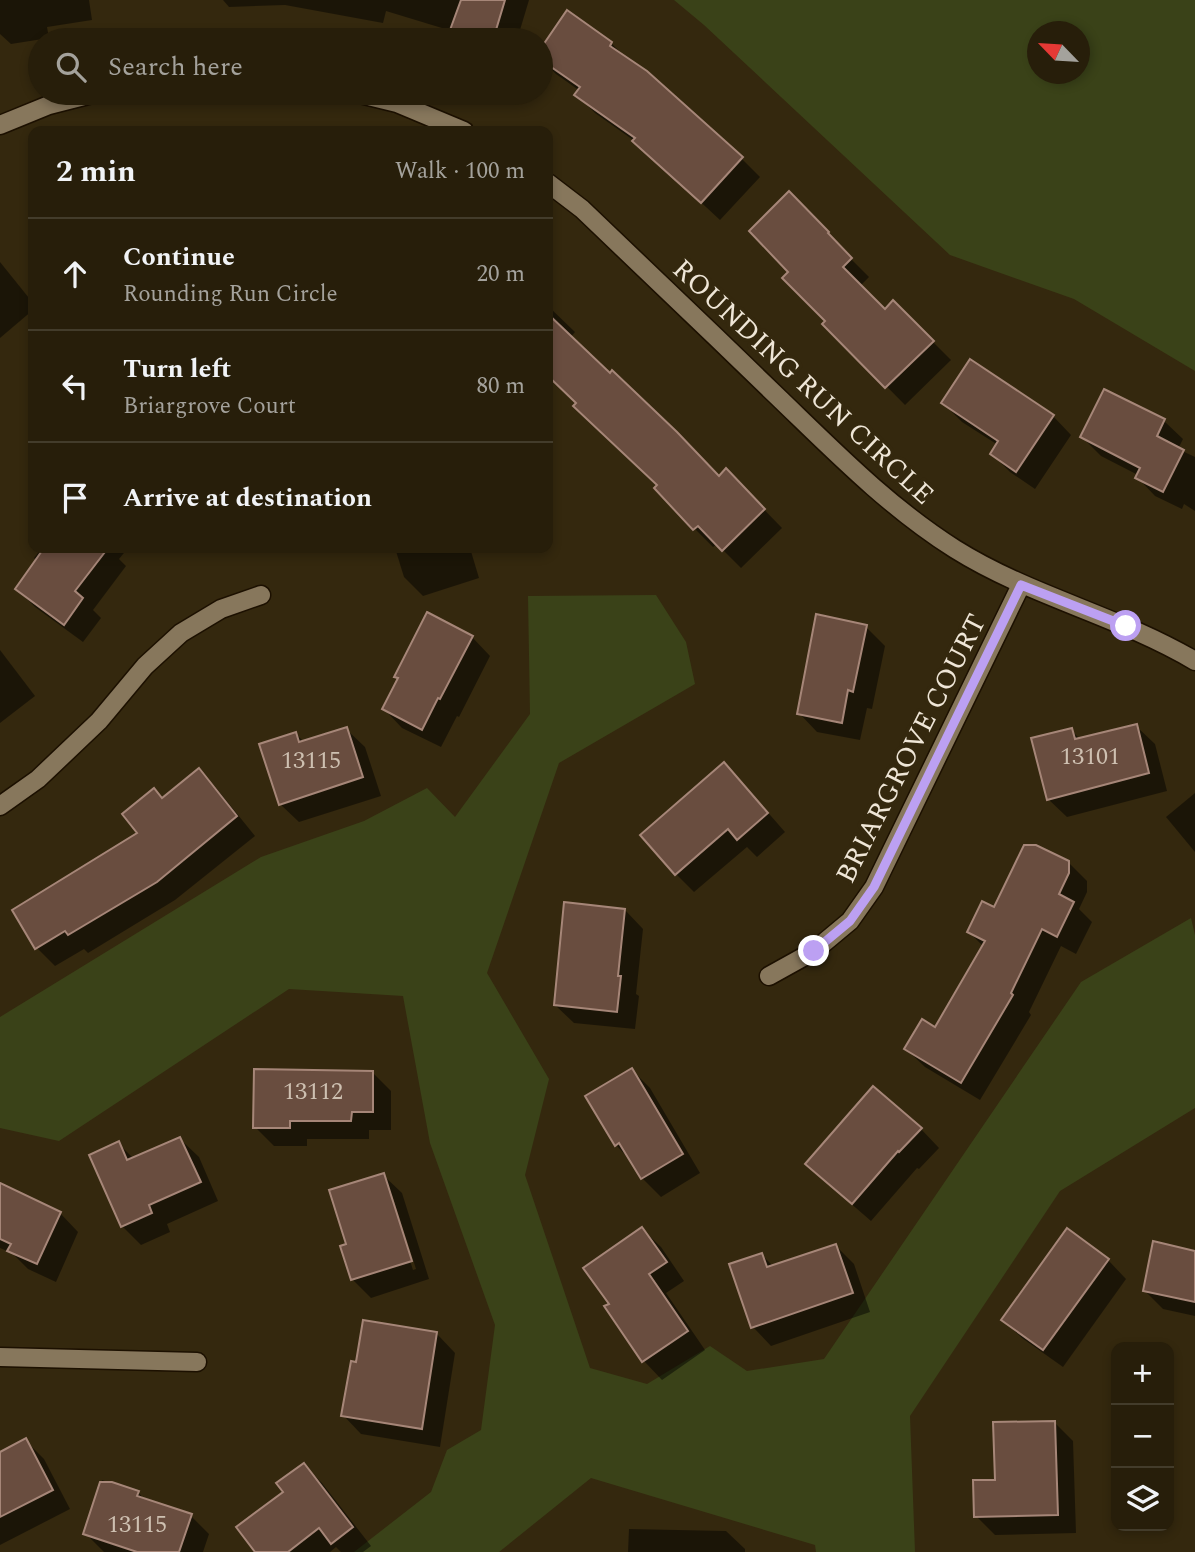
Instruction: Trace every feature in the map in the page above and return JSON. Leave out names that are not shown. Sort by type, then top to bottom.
[{"type":"street","points":[[0,125],[49,105]]},
{"type":"street","points":[[402,105],[452,126]]},
{"type":"street","name":"ROUNDING RUN CIRCLE","points":[[553,187],[582,209],[835,453],[891,503],[955,549],[1021,585],[1126,626],[1195,661]]},
{"type":"street","name":"BRIARGROVE COURT","points":[[769,976],[814,951],[850,921],[874,887],[1021,585]]},
{"type":"street","points":[[0,806],[38,779],[99,721],[145,666],[181,633],[221,609],[261,595]]},
{"type":"street","points":[[0,1357],[197,1362]]},
{"type":"green space","points":[[674,0],[1195,0],[1195,371],[1074,299],[950,255]]},
{"type":"green space","points":[[656,595],[686,642],[695,684],[559,763],[487,973],[549,1079],[525,1175],[590,1368],[647,1384],[710,1346],[747,1371],[824,1359],[1081,982],[1191,918],[1195,935],[1195,1108],[1060,1191],[910,1416],[915,1552],[816,1552],[815,1545],[591,1478],[499,1552],[354,1552],[431,1492],[447,1450],[481,1430],[495,1325],[430,1143],[403,996],[289,989],[59,1141],[0,1128],[0,1017],[261,857],[364,821],[427,788],[455,817],[530,714],[528,596]]},
{"type":"building","points":[[461,0],[505,0],[497,28],[451,28]]},
{"type":"building","points":[[567,10],[612,42],[610,46],[647,71],[743,157],[701,203],[632,141],[635,138],[574,95],[580,87],[553,68],[553,30]]},
{"type":"building","points":[[789,191],[852,258],[843,267],[885,309],[893,300],[934,341],[885,388],[822,324],[825,321],[782,278],[788,272],[749,231]]},
{"type":"building","points":[[553,319],[610,373],[612,370],[719,476],[726,468],[765,509],[722,551],[698,526],[693,530],[654,488],[657,485],[573,406],[576,403],[553,381]]},
{"type":"building","points":[[970,359],[1054,415],[1016,472],[990,454],[998,441],[941,403]]},
{"type":"building","points":[[1104,389],[1165,419],[1157,436],[1184,450],[1163,492],[1135,478],[1140,468],[1080,437]]},
{"type":"building","points":[[40,553],[104,553],[75,591],[83,598],[64,625],[15,589]]},
{"type":"building","points":[[427,612],[473,636],[422,730],[382,709],[398,678],[394,677]]},
{"type":"building","points":[[816,614],[867,625],[853,692],[848,690],[842,723],[797,714]]},
{"type":"building","points":[[1137,724],[1149,773],[1047,800],[1031,738],[1072,728],[1075,739]]},
{"type":"building","points":[[347,727],[363,777],[279,805],[259,744],[296,732],[299,742]]},
{"type":"building","points":[[724,762],[768,813],[737,840],[728,829],[675,875],[640,835]]},
{"type":"building","points":[[199,768],[237,816],[157,882],[68,935],[65,931],[35,949],[12,910],[137,833],[122,814],[154,788],[162,798]]},
{"type":"building","points":[[1024,845],[1036,845],[1069,861],[1069,873],[1059,894],[1074,902],[1057,937],[1042,929],[1011,993],[1013,995],[961,1083],[904,1049],[922,1019],[935,1027],[985,941],[967,932],[982,901],[994,907]]},
{"type":"building","points":[[564,902],[625,909],[617,1012],[554,1005]]},
{"type":"building","points":[[632,1068],[683,1154],[641,1179],[619,1143],[615,1146],[585,1096]]},
{"type":"building","points":[[254,1069],[373,1071],[373,1112],[352,1112],[351,1121],[290,1121],[290,1128],[253,1128]]},
{"type":"building","points":[[873,1086],[922,1128],[852,1204],[805,1164]]},
{"type":"building","points":[[180,1137],[201,1182],[149,1205],[152,1213],[121,1227],[89,1155],[119,1141],[127,1160]]},
{"type":"building","points":[[384,1173],[412,1261],[351,1280],[340,1246],[346,1244],[329,1190]]},
{"type":"building","points":[[0,1183],[61,1212],[37,1264],[7,1251],[11,1244],[0,1239]]},
{"type":"building","points":[[642,1227],[667,1262],[649,1274],[688,1331],[642,1362],[604,1306],[609,1304],[583,1268]]},
{"type":"building","points":[[1067,1228],[1109,1259],[1043,1350],[1001,1320]]},
{"type":"building","points":[[1153,1241],[1195,1251],[1195,1302],[1143,1291]]},
{"type":"building","points":[[836,1244],[853,1293],[751,1328],[729,1264],[762,1253],[767,1267]]},
{"type":"building","points":[[363,1320],[437,1332],[422,1429],[341,1416],[351,1361],[356,1362]]},
{"type":"building","points":[[1055,1421],[1058,1515],[974,1517],[973,1480],[995,1480],[993,1422]]},
{"type":"building","points":[[26,1438],[53,1490],[0,1517],[0,1452]]},
{"type":"building","points":[[304,1463],[353,1527],[331,1544],[319,1528],[288,1552],[255,1552],[236,1527],[283,1492],[276,1483]]},
{"type":"building","points":[[100,1482],[112,1482],[139,1491],[137,1496],[192,1514],[179,1552],[137,1552],[83,1534]]},
{"type":"route","points":[[814,951],[850,921],[874,887],[1021,585],[1126,626]]}]
